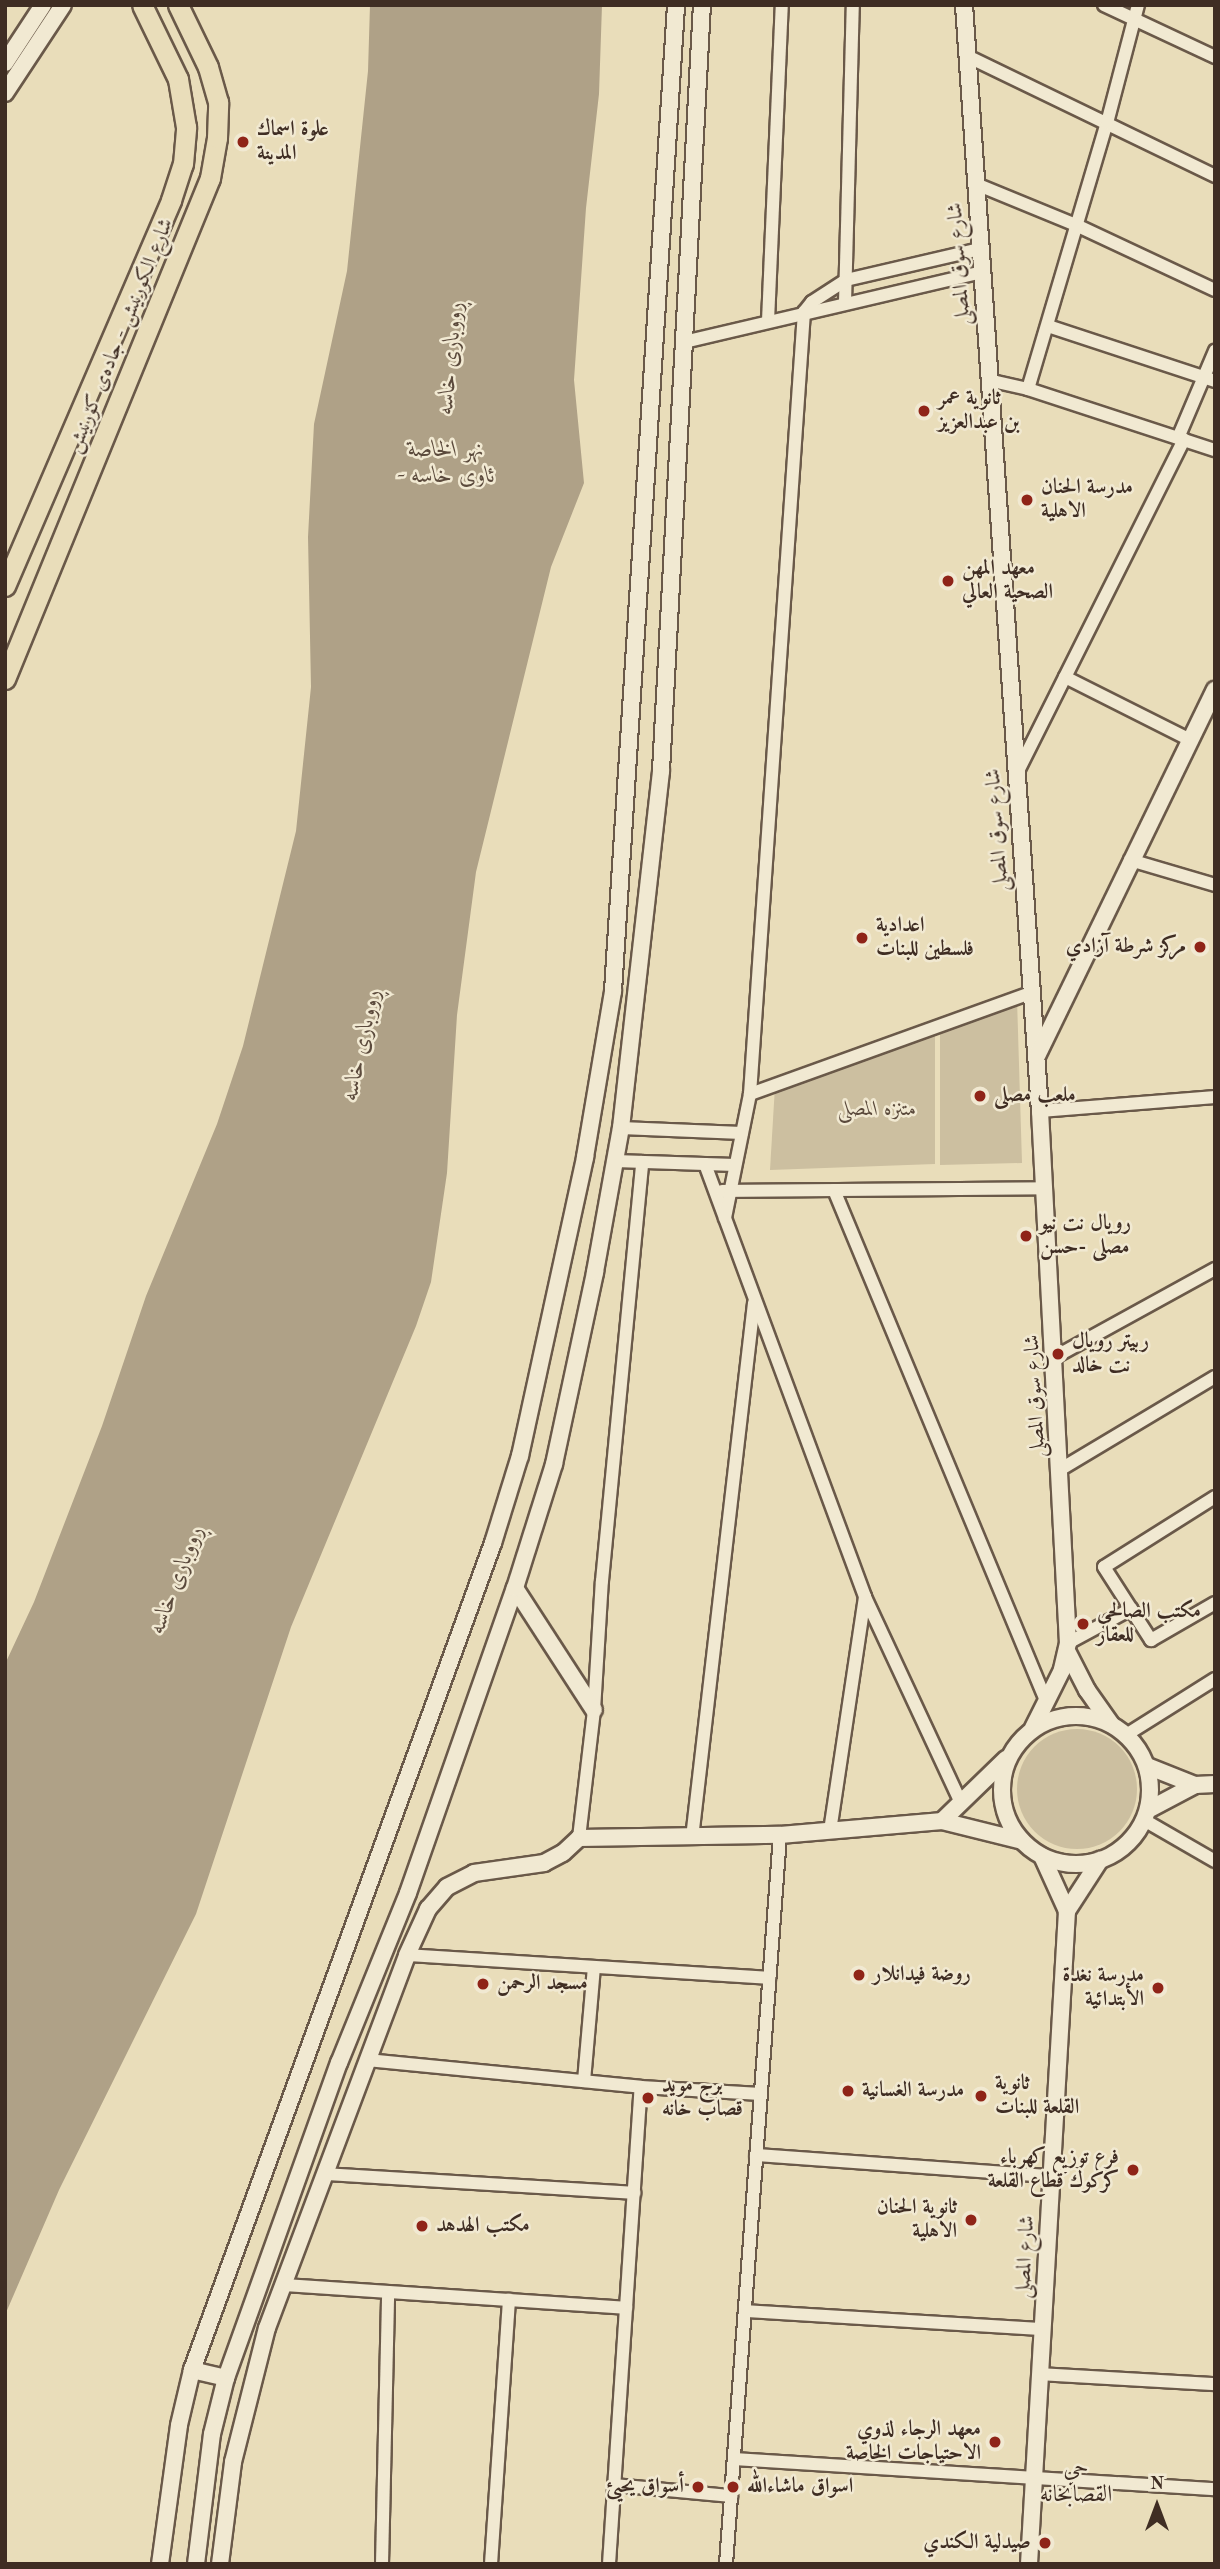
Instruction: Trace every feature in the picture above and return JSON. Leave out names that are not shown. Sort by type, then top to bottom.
[{"type":"main road","name":"شارع الكورنيش - جادەی کۆرنیش","points":[[6,584],[172,200],[183,164],[186,127],[178,79],[142,5]]},
{"type":"main road","name":"شارع الكورنيش - جادەی کۆرنیش","points":[[5,678],[209,178],[217,138],[218,102],[208,67],[178,5]]},
{"type":"main road","points":[[128,302],[155,313]]},
{"type":"street","points":[[5,62],[43,5]]},
{"type":"street","points":[[5,93],[63,5]]},
{"type":"street","points":[[160,2564],[179,2425],[192,2370],[443,1688],[520,1456],[585,1157],[613,991],[676,5]]},
{"type":"street","points":[[196,2564],[212,2434],[226,2378],[340,2063],[408,1893],[555,1464],[615,1161],[638,993],[661,771],[702,5]]},
{"type":"street","points":[[768,321],[782,5]]},
{"type":"street","points":[[845,303],[853,5]]},
{"type":"street","name":"شارع سوق المصلى","points":[[964,5],[1040,1111],[1061,1469],[1068,1648],[1087,1690],[1111,1724]]},
{"type":"street","points":[[1104,5],[1215,57]]},
{"type":"street","points":[[1028,389],[1107,123],[1138,5]]},
{"type":"street","points":[[967,56],[1215,176]]},
{"type":"street","points":[[976,184],[1076,225],[1215,290]]},
{"type":"street","points":[[725,1218],[750,1094],[804,312],[812,302],[846,280],[980,249]]},
{"type":"street","points":[[684,342],[982,272]]},
{"type":"street","points":[[1048,326],[1209,379]]},
{"type":"street","points":[[1015,777],[1181,439],[1209,379],[1215,351]]},
{"type":"street","points":[[988,380],[1028,389],[1215,450]]},
{"type":"street","points":[[1065,677],[1190,740]]},
{"type":"street","points":[[1036,1058],[1215,690]]},
{"type":"street","points":[[1130,860],[1215,885]]},
{"type":"street","points":[[613,991],[638,993]]},
{"type":"street","points":[[750,1094],[1031,993]]},
{"type":"street","points":[[1040,1111],[1215,1097]]},
{"type":"street","points":[[621,1128],[742,1133]]},
{"type":"street","points":[[615,1161],[735,1165]]},
{"type":"street","points":[[220,2564],[226,2508],[243,2417],[283,2285],[407,1955],[428,1909],[447,1887],[474,1873],[544,1863],[563,1853],[579,1838],[594,1710],[602,1581],[642,1162]]},
{"type":"street","points":[[705,1164],[864,1597],[961,1803]]},
{"type":"street","points":[[715,1191],[1044,1188]]},
{"type":"street","points":[[834,1190],[1048,1703]]},
{"type":"street","points":[[1055,1357],[1215,1269]]},
{"type":"street","points":[[692,1838],[754,1299]]},
{"type":"street","points":[[1061,1469],[1215,1377]]},
{"type":"street","points":[[1215,1497],[1104,1567],[1151,1640],[1215,1603]]},
{"type":"street","points":[[514,1588],[594,1710]]},
{"type":"street","points":[[830,1831],[864,1597]]},
{"type":"street","points":[[1068,1648],[1131,1609]]},
{"type":"street","name":"شارع سوق المصلى","points":[[1033,1728],[1048,1703],[1068,1648]]},
{"type":"street","points":[[1126,1735],[1215,1679]]},
{"type":"street","points":[[942,1821],[1033,1728],[1058,1717],[1085,1716],[1111,1724],[1139,1749],[1147,1766],[1151,1788],[1146,1815]]},
{"type":"street","points":[[1009,1755],[1002,1777],[1002,1800],[1009,1822],[1022,1841],[1042,1856],[1061,1862],[1080,1864],[1100,1860],[1126,1844],[1146,1815],[1195,1785]]},
{"type":"street","points":[[1147,1766],[1195,1785],[1215,1784]]},
{"type":"street","points":[[1146,1815],[1215,1861]]},
{"type":"street","points":[[579,1838],[780,1835],[942,1821],[1022,1841]]},
{"type":"street","points":[[726,2564],[780,1835]]},
{"type":"street","name":"شارع المصلى","points":[[1029,2564],[1067,1911],[1042,1856]]},
{"type":"street","name":"شارع المصلى","points":[[1067,1911],[1100,1860]]},
{"type":"street","points":[[407,1955],[769,1979]]},
{"type":"street","points":[[584,2081],[594,1967]]},
{"type":"street","points":[[367,2060],[641,2087],[761,2094]]},
{"type":"street","points":[[609,2564],[641,2087]]},
{"type":"street","points":[[756,2155],[1052,2176]]},
{"type":"street","points":[[325,2175],[634,2193]]},
{"type":"street","points":[[283,2285],[626,2308]]},
{"type":"street","points":[[382,2564],[388,2292]]},
{"type":"street","points":[[491,2564],[509,2300]]},
{"type":"street","points":[[745,2311],[1042,2329]]},
{"type":"street","points":[[192,2370],[226,2378]]},
{"type":"street","points":[[1040,2374],[1215,2384]]},
{"type":"street","points":[[734,2459],[1215,2489]]},
{"type":"street","points":[[614,2485],[731,2496]]},
{"type":"green space","name":"ملعب مصلى","points":[[1017,999],[1022,1163],[940,1165],[940,1030]]},
{"type":"green space","name":"متنزه المصلى","points":[[935,1033],[935,1164],[770,1170],[775,1086]]},
{"type":"green space","points":[[1077,1729],[1100,1734],[1119,1747],[1132,1766],[1137,1789],[1132,1812],[1119,1831],[1100,1844],[1077,1849],[1054,1844],[1035,1831],[1022,1812],[1017,1789],[1022,1766],[1035,1747],[1054,1734]]},
{"type":"water","name":"نهر الخاصة - ئاوی خاسە","points":[[370,5],[602,5],[599,94],[586,208],[574,380],[584,483],[551,567],[476,872],[457,1015],[447,1173],[431,1282],[416,1326],[291,1627],[196,1914],[59,2190],[5,2315],[5,1664],[34,1602],[102,1426],[146,1296],[217,1124],[243,1046],[296,831],[311,687],[308,537],[314,424],[347,271],[368,71]]},
{"type":"place","name":"علوة اسماك المدينة","points":[[243,142]]},
{"type":"place","name":"ثانوية عمر بن عبدالعزيز","points":[[924,411]]},
{"type":"place","name":"مدرسة الحنان الاهلية","points":[[1027,500]]},
{"type":"place","name":"معهد المهن الصحية العالي","points":[[948,581]]},
{"type":"place","name":"اعدادية فلسطين للبنات","points":[[862,938]]},
{"type":"place","name":"مركز شرطة آزادي","points":[[1200,947]]},
{"type":"place","name":"ملعب مصلى","points":[[980,1096]]},
{"type":"place","name":"رويال نت نيو مصلى -حسن","points":[[1026,1236]]},
{"type":"place","name":"ربيتر رويال نت خالد","points":[[1058,1354]]},
{"type":"place","name":"مكتب الصالحي للعقار","points":[[1083,1624]]},
{"type":"place","name":"روضة فيدانلار","points":[[859,1975]]},
{"type":"place","name":"مسجد الرحمن","points":[[483,1984]]},
{"type":"place","name":"مدرسة نغدة الأبتدائية","points":[[1158,1988]]},
{"type":"place","name":"مدرسة الغسانية","points":[[848,2091]]},
{"type":"place","name":"ثانوية القلعة للبنات","points":[[981,2096]]},
{"type":"place","name":"برج مويد قصاب خانه","points":[[648,2098]]},
{"type":"place","name":"فرع توزيع كهرباء كركوك قطاع القلعة","points":[[1133,2170]]},
{"type":"place","name":"ثانوية الحنان الاهلية","points":[[971,2220]]},
{"type":"place","name":"مكتب الهدهد","points":[[422,2226]]},
{"type":"place","name":"معهد الرجاء لذوي الاحتياجات الخاصة","points":[[995,2442]]},
{"type":"place","name":"أسواق يحيئ","points":[[698,2487]]},
{"type":"place","name":"اسواق ماشاءالله","points":[[733,2487]]},
{"type":"place","name":"صيدلية الكندي","points":[[1045,2543]]},
{"type":"district","name":"حي القصابخانه","points":[[1076,2482]]},
{"type":"water label","name":"ڕووباری خاسە","points":[[451,358]]},
{"type":"water label","name":"ڕووباری خاسە","points":[[362,1045]]},
{"type":"water label","name":"ڕووباری خاسە","points":[[177,1580]]}]
